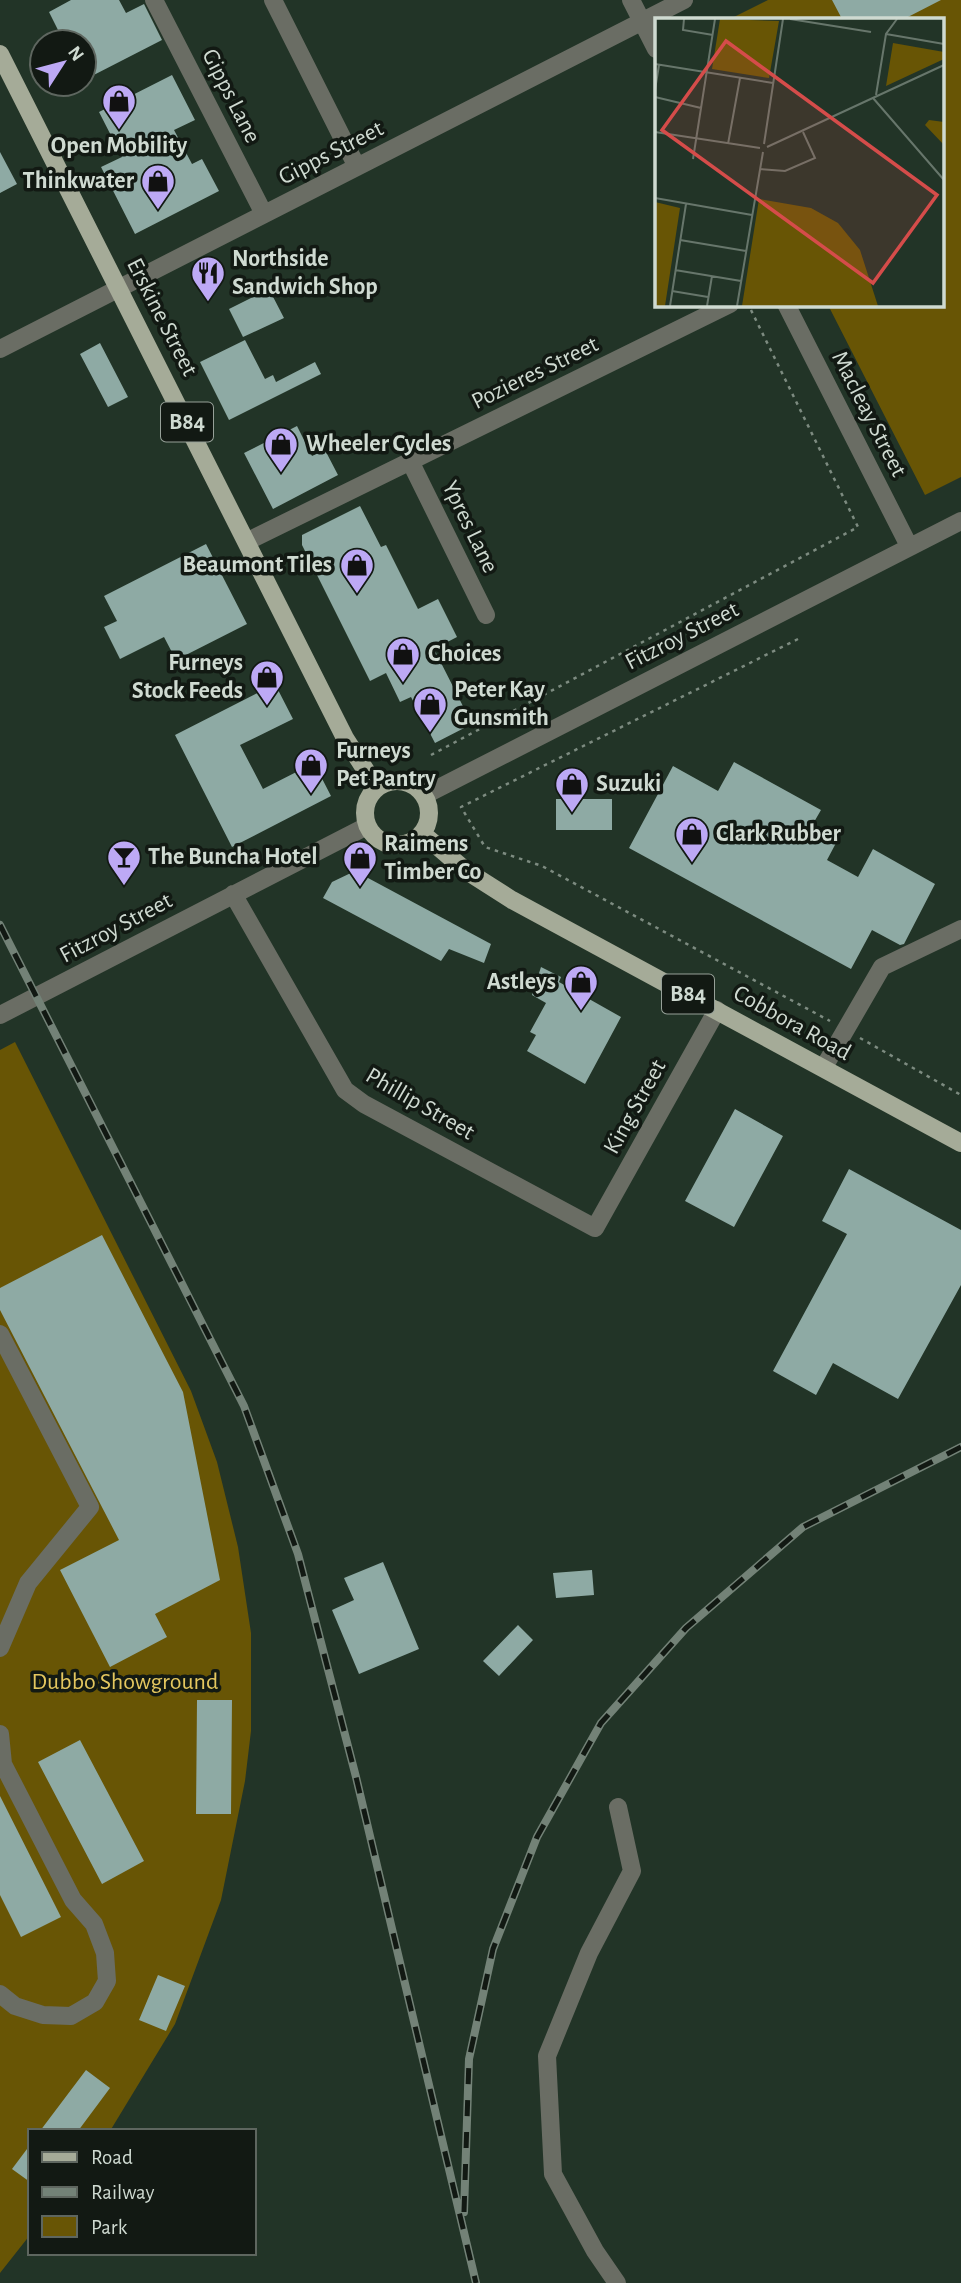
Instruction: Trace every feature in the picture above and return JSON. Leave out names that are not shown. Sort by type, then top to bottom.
[{"type":"main road","name":"Erskine Street","points":[[0,54],[248,541],[345,738],[377,788]]},
{"type":"main road","points":[[402,781],[419,788],[425,795],[430,815],[423,834],[415,841],[393,845],[383,842],[368,826],[366,805],[377,788],[385,783],[402,781]]},
{"type":"main road","name":"Cobbora Road","points":[[423,834],[464,870],[512,900],[961,1143]]},
{"type":"street","name":"Gipps Lane","points":[[154,0],[264,215]]},
{"type":"street","points":[[273,0],[357,167]]},
{"type":"street","points":[[631,0],[655,47]]},
{"type":"street","name":"Gipps Street","points":[[0,349],[684,0]]},
{"type":"street","name":"Pozieres Street","points":[[248,541],[726,306]]},
{"type":"street","name":"Macleay Street","points":[[787,306],[909,546]]},
{"type":"street","name":"Ypres Lane","points":[[410,461],[486,615]]},
{"type":"street","name":"Fitzroy Street","points":[[425,795],[961,520]]},
{"type":"street","name":"Fitzroy Street","points":[[0,1015],[368,826]]},
{"type":"street","name":"Phillip Street","points":[[233,894],[345,1090],[363,1104],[595,1228]]},
{"type":"street","points":[[824,1067],[882,967],[961,929]]},
{"type":"street","name":"King Street","points":[[595,1228],[717,1010]]},
{"type":"street","points":[[0,1334],[90,1507],[28,1583],[0,1648]]},
{"type":"street","points":[[0,1734],[1,1765],[73,1900],[94,1924],[105,1953],[107,1981],[95,2002],[71,2017],[43,2015],[15,2006],[0,1994]]},
{"type":"street","points":[[617,2283],[595,2251],[552,2174],[547,2056],[589,1953],[632,1871],[618,1807]]},
{"type":"path","points":[[430,755],[858,527],[749,306]]},
{"type":"path","points":[[798,639],[461,807],[485,847],[542,866],[961,1095]]},
{"type":"green space","points":[[768,0],[961,0],[961,477],[925,495],[829,306],[944,306],[944,18],[732,18]]},
{"type":"green space","name":"Dubbo Showground","points":[[15,1042],[191,1391],[217,1462],[238,1547],[251,1633],[251,1731],[245,1781],[221,1900],[175,2024],[111,2129],[28,2129],[28,2238],[0,2273],[0,1050]]},
{"type":"building","points":[[71,0],[119,0],[126,13],[144,4],[162,40],[98,73],[98,28],[57,28],[49,12]]},
{"type":"building","points":[[832,0],[941,0],[906,18],[841,18]]},
{"type":"building","points":[[172,75],[195,120],[174,130],[192,164],[202,159],[219,191],[135,234],[101,167],[122,157],[99,112]]},
{"type":"building","points":[[0,152],[17,184],[0,193]]},
{"type":"building","points":[[269,289],[284,318],[243,337],[229,309]]},
{"type":"building","points":[[245,340],[265,379],[273,375],[276,382],[315,362],[321,374],[229,420],[200,362]]},
{"type":"building","points":[[100,343],[128,397],[108,407],[80,354]]},
{"type":"building","points":[[297,426],[312,456],[325,450],[338,475],[273,509],[244,453]]},
{"type":"building","points":[[360,506],[381,547],[386,545],[418,609],[438,599],[457,637],[434,649],[472,724],[435,743],[411,697],[400,702],[386,673],[370,681],[302,545],[302,535]]},
{"type":"building","points":[[206,544],[247,624],[176,660],[164,637],[120,659],[104,627],[117,621],[104,596]]},
{"type":"building","points":[[275,684],[293,719],[240,745],[263,789],[314,763],[331,796],[232,847],[175,735]]},
{"type":"building","points":[[734,762],[821,810],[810,829],[836,843],[827,860],[858,877],[873,849],[935,884],[904,944],[900,945],[872,930],[851,969],[629,848],[673,766],[718,791]]},
{"type":"building","points":[[556,799],[612,799],[612,830],[556,830]]},
{"type":"building","points":[[355,871],[491,944],[484,963],[449,949],[441,961],[323,898],[332,882]]},
{"type":"building","points":[[541,967],[561,977],[559,982],[621,1017],[585,1084],[527,1051],[536,1035],[530,1032],[546,1003],[532,995]]},
{"type":"building","points":[[735,1109],[783,1136],[734,1227],[685,1201]]},
{"type":"building","points":[[849,1169],[961,1230],[961,1285],[898,1399],[833,1363],[816,1395],[773,1371],[847,1234],[822,1221]]},
{"type":"building","points":[[102,1235],[183,1392],[220,1580],[155,1614],[167,1637],[110,1667],[60,1570],[119,1540],[0,1310],[0,1288]]},
{"type":"building","points":[[383,1562],[419,1649],[359,1674],[332,1610],[354,1600],[344,1578]]},
{"type":"building","points":[[592,1570],[594,1595],[556,1598],[553,1573]]},
{"type":"building","points":[[518,1625],[533,1640],[499,1676],[483,1661]]},
{"type":"building","points":[[197,1700],[232,1700],[231,1814],[196,1814]]},
{"type":"building","points":[[80,1740],[144,1861],[102,1884],[38,1762]]},
{"type":"building","points":[[0,1796],[61,1917],[21,1937],[0,1895]]},
{"type":"building","points":[[158,1975],[185,1986],[166,2031],[139,2020]]},
{"type":"building","points":[[86,2070],[110,2088],[79,2129],[42,2129]]},
{"type":"building","points":[[28,2148],[28,2181],[12,2169]]},
{"type":"railway","points":[[0,925],[244,1406],[298,1554],[356,1777],[476,2283]]},
{"type":"railway","points":[[464,2212],[469,2059],[493,1949],[537,1837],[601,1723],[686,1628],[803,1527],[961,1447]]},
{"type":"place","name":"Open Mobility","points":[[119,131]]},
{"type":"place","name":"Thinkwater","points":[[158,211]]},
{"type":"place","name":"Northside Sandwich Shop","points":[[208,303]]},
{"type":"place","name":"Wheeler Cycles","points":[[281,474]]},
{"type":"place","name":"Beaumont Tiles","points":[[357,595]]},
{"type":"place","name":"Choices","points":[[403,684]]},
{"type":"place","name":"Furneys Stock Feeds","points":[[267,707]]},
{"type":"place","name":"Peter Kay Gunsmith","points":[[430,734]]},
{"type":"place","name":"Furneys Pet Pantry","points":[[311,795]]},
{"type":"place","name":"Suzuki","points":[[572,814]]},
{"type":"place","name":"Clark Rubber","points":[[692,864]]},
{"type":"place","name":"The Buncha Hotel","points":[[124,887]]},
{"type":"place","name":"Raimens Timber Co","points":[[360,888]]},
{"type":"place","name":"Astleys","points":[[581,1012]]}]
